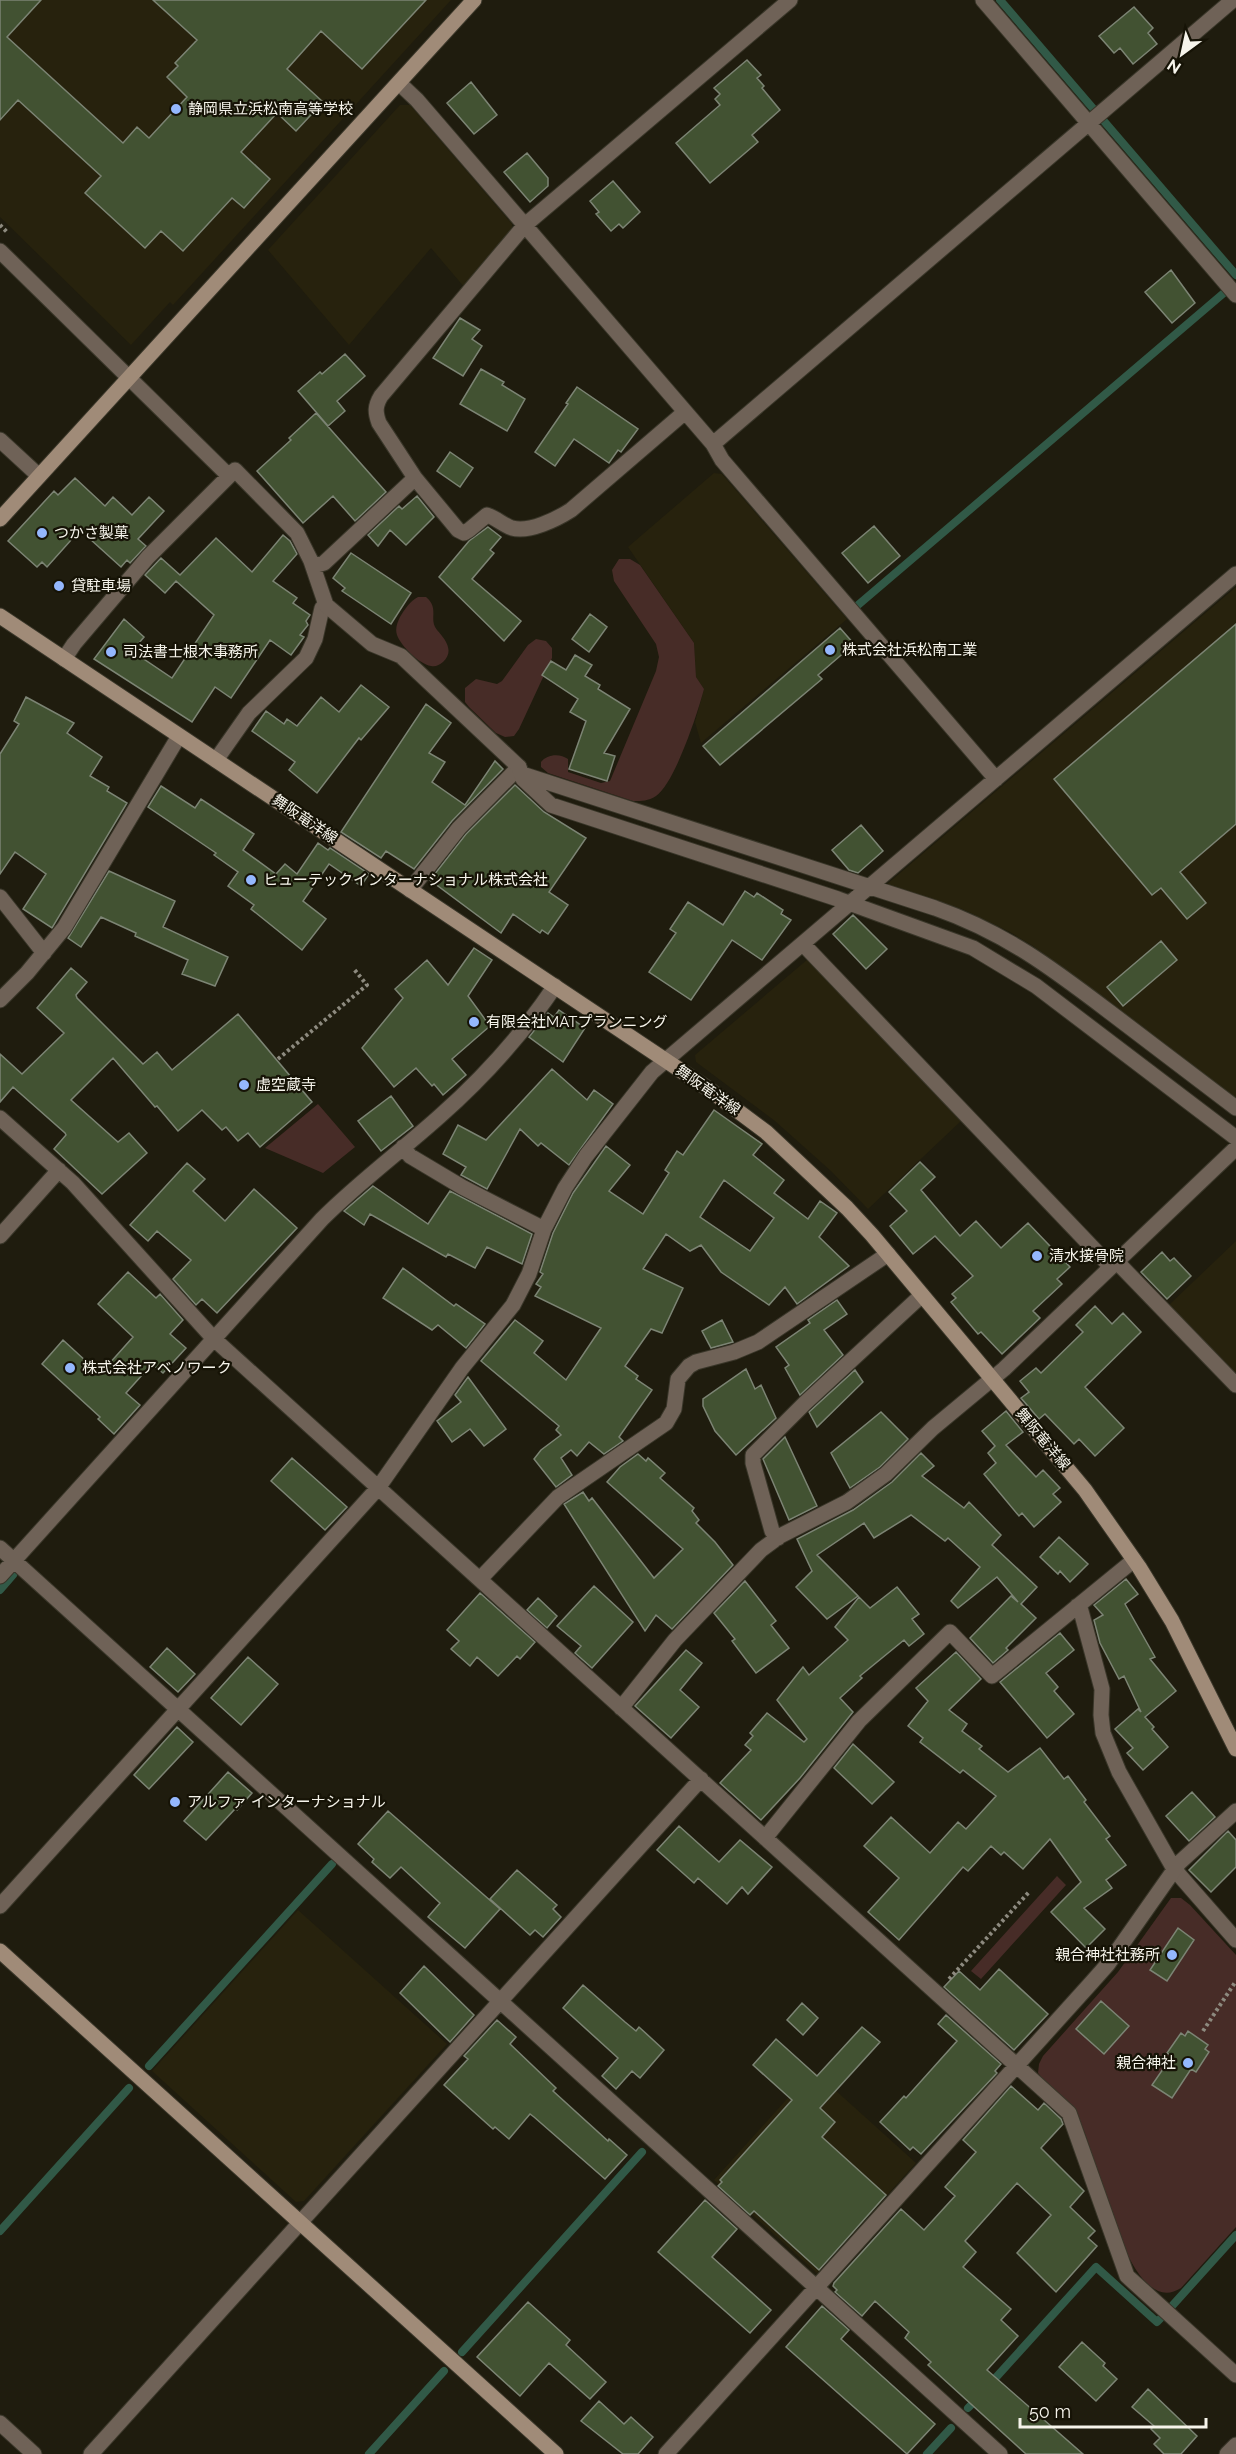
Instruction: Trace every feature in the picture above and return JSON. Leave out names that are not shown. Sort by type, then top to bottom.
[{"type":"main road","points":[[0,519],[474,0]]},
{"type":"main road","name":"舞阪竜洋線","points":[[0,616],[666,1060],[737,1109],[787,1150],[847,1208],[888,1254],[1085,1490],[1134,1560],[1186,1648],[1236,1749]]},
{"type":"main road","points":[[0,1951],[556,2454]]},
{"type":"street","points":[[685,412],[571,510],[552,521],[514,529],[487,514],[464,532],[458,530],[415,478],[379,423],[376,404],[525,225],[790,0]]},
{"type":"street","points":[[983,0],[1095,118],[1236,295]]},
{"type":"street","points":[[713,444],[1233,0]]},
{"type":"street","points":[[399,83],[417,100],[713,444],[722,460],[996,779]]},
{"type":"street","points":[[0,250],[229,476]]},
{"type":"street","points":[[0,440],[39,476]]},
{"type":"street","points":[[64,659],[74,644],[148,557],[235,470],[287,521],[305,546],[326,605],[372,644],[401,656],[521,770],[960,916],[1014,943],[1050,967],[1236,1108]]},
{"type":"street","points":[[313,566],[324,563],[415,478]]},
{"type":"street","points":[[0,1906],[378,1488],[462,1368],[522,1290],[544,1228],[565,1188],[652,1072],[1236,574]]},
{"type":"street","points":[[216,760],[249,713],[306,658],[315,639],[322,608],[326,605]]},
{"type":"street","points":[[0,1000],[44,953],[80,904],[179,736]]},
{"type":"street","points":[[410,890],[459,828],[521,770]]},
{"type":"street","points":[[521,770],[523,779],[551,805],[951,939],[1016,972],[1236,1138]]},
{"type":"street","points":[[0,897],[44,953]]},
{"type":"street","points":[[803,944],[1114,1264],[1236,1384]]},
{"type":"street","points":[[0,1576],[322,1219],[461,1097],[521,1032],[555,986]]},
{"type":"street","points":[[0,1118],[73,1183],[214,1339],[1069,2114],[1127,2276],[1236,2375]]},
{"type":"street","points":[[403,1147],[410,1156],[462,1187],[544,1228]]},
{"type":"street","points":[[621,1708],[690,1623],[761,1550],[847,1502],[874,1484],[933,1428],[992,1379],[1236,1148]]},
{"type":"street","points":[[0,1236],[59,1170]]},
{"type":"street","points":[[480,1580],[549,1504],[666,1423],[674,1409],[678,1379],[688,1366],[758,1342],[888,1254]]},
{"type":"street","points":[[778,1539],[772,1531],[753,1463],[753,1455],[805,1402],[922,1294]]},
{"type":"street","points":[[0,1548],[1000,2454]]},
{"type":"street","points":[[765,1838],[859,1721],[950,1632],[992,1676],[1134,1560]]},
{"type":"street","points":[[1077,1606],[1081,1611],[1100,1680],[1101,1724],[1128,1791],[1174,1869],[1236,1940]]},
{"type":"street","points":[[91,2454],[701,1779]]},
{"type":"street","points":[[666,2454],[1108,1964],[1174,1869],[1236,1811]]},
{"type":"street","points":[[0,2423],[34,2454]]},
{"type":"street","points":[[1227,2454],[1236,2445]]},
{"type":"path","points":[[278,1059],[367,985],[353,968]]},
{"type":"path","points":[[936,1993],[1030,1892]]},
{"type":"path","points":[[1203,2031],[1236,1981]]},
{"type":"shaded area","name":"静岡県立浜松南高等学校","points":[[0,0],[451,0],[173,305],[170,302],[131,345],[0,217]]},
{"type":"shaded area","points":[[400,105],[410,105],[512,224],[512,233],[465,288],[431,248],[349,345],[268,250]]},
{"type":"shaded area","points":[[714,473],[722,474],[847,619],[701,743],[695,722],[704,689],[696,677],[694,643],[628,547]]},
{"type":"shaded area","points":[[619,559],[630,559],[640,565],[694,643],[696,677],[704,689],[685,746],[671,777],[656,796],[642,801],[633,801],[548,773],[541,767],[541,762],[547,757],[561,756],[568,759],[568,772],[601,783],[610,781],[656,671],[659,657],[656,644],[614,581],[612,570]]},
{"type":"shaded area","points":[[1236,587],[1236,1099],[1033,946],[962,909],[886,885]]},
{"type":"shaded area","points":[[418,597],[426,597],[430,601],[433,622],[448,645],[447,658],[436,666],[426,665],[416,658],[402,644],[397,635],[396,630],[400,617],[410,603]]},
{"type":"shaded area","points":[[536,639],[546,641],[552,648],[552,658],[519,729],[514,736],[505,737],[496,733],[469,707],[465,702],[465,688],[476,679],[497,684],[502,681],[528,645]]},
{"type":"shaded area","points":[[808,959],[961,1121],[868,1209],[831,1171],[775,1121],[696,1062],[695,1055]]},
{"type":"shaded area","points":[[318,1104],[355,1147],[323,1173],[265,1148]]},
{"type":"shaded area","points":[[1236,1241],[1236,1374],[1169,1305]]},
{"type":"shaded area","points":[[1057,1876],[1066,1885],[981,1979],[971,1971]]},
{"type":"shaded area","points":[[1171,1898],[1181,1898],[1190,1905],[1236,1955],[1236,2227],[1181,2288],[1162,2292],[1145,2281],[1130,2259],[1105,2197],[1080,2122],[1038,2073],[1043,2056],[1118,1972]]},
{"type":"shaded area","points":[[298,1910],[447,2044],[304,2201],[296,2202],[152,2071]]},
{"type":"shaded area","points":[[813,2070],[916,2163],[817,2273],[714,2180]]},
{"type":"building","points":[[0,0],[41,0],[7,37],[123,143],[137,127],[149,138],[187,97],[167,77],[178,66],[175,63],[197,40],[153,0],[426,0],[362,69],[321,31],[287,69],[323,102],[296,131],[277,113],[241,152],[270,179],[244,208],[232,198],[183,251],[161,231],[145,248],[85,193],[101,176],[18,100],[0,120]]},
{"type":"building","points":[[1134,7],[1153,28],[1148,33],[1157,44],[1133,64],[1120,48],[1114,53],[1099,36]]},
{"type":"building","points":[[747,60],[761,75],[757,78],[764,86],[762,88],[780,110],[752,135],[758,142],[710,183],[676,143],[720,105],[715,99],[720,94],[714,88]]},
{"type":"building","points":[[471,82],[497,115],[474,134],[447,103]]},
{"type":"building","points":[[527,153],[548,178],[548,186],[530,202],[504,172]]},
{"type":"building","points":[[613,181],[640,212],[623,228],[619,224],[611,231],[596,214],[599,212],[590,201]]},
{"type":"building","points":[[1171,270],[1195,303],[1172,323],[1145,292]]},
{"type":"building","points":[[460,318],[480,330],[472,339],[482,346],[463,376],[433,358]]},
{"type":"building","points":[[345,354],[365,376],[337,401],[345,411],[328,426],[298,391]]},
{"type":"building","points":[[481,369],[504,382],[502,385],[525,399],[507,431],[460,404]]},
{"type":"building","points":[[577,387],[638,429],[621,452],[618,450],[609,463],[574,439],[555,466],[535,452]]},
{"type":"building","points":[[316,413],[386,492],[355,521],[333,496],[303,523],[257,471]]},
{"type":"building","points":[[450,452],[473,468],[460,487],[437,471]]},
{"type":"building","points":[[75,478],[105,506],[113,497],[132,515],[149,497],[164,511],[138,539],[146,546],[130,563],[127,560],[121,567],[80,530],[47,567],[42,562],[37,567],[8,541],[54,491],[58,495]]},
{"type":"building","points":[[417,496],[434,517],[406,545],[390,530],[378,546],[368,535],[399,506],[402,509]]},
{"type":"building","points":[[874,526],[900,556],[868,583],[842,553]]},
{"type":"building","points":[[488,527],[501,537],[490,550],[494,553],[472,579],[521,621],[504,641],[439,577],[469,541]]},
{"type":"building","points":[[283,535],[290,541],[297,554],[273,581],[297,598],[293,603],[310,615],[306,621],[308,625],[300,635],[304,637],[291,655],[270,640],[231,698],[215,687],[192,722],[94,659],[124,619],[144,637],[132,651],[172,678],[214,615],[176,581],[165,593],[145,575],[161,558],[180,575],[216,538],[252,572]]},
{"type":"building","points":[[351,553],[411,593],[391,624],[342,591],[345,588],[333,578]]},
{"type":"building","points":[[590,614],[607,627],[589,652],[572,639]]},
{"type":"building","points":[[1236,624],[1236,824],[1180,872],[1206,903],[1187,919],[1161,888],[1152,895],[1054,779]]},
{"type":"building","points":[[840,628],[854,644],[818,675],[822,679],[720,765],[703,746]]},
{"type":"building","points":[[575,655],[592,665],[585,676],[600,685],[598,689],[630,709],[604,753],[615,756],[607,781],[569,769],[586,721],[570,712],[578,699],[542,675],[551,661],[566,670]]},
{"type":"building","points":[[361,685],[389,707],[361,740],[359,738],[317,793],[289,770],[295,762],[252,731],[266,711],[284,724],[287,719],[297,726],[321,697],[339,712]]},
{"type":"building","points":[[26,697],[74,723],[67,733],[102,757],[90,776],[109,787],[107,791],[127,803],[52,928],[23,909],[46,874],[15,852],[0,874],[0,754],[19,724],[14,721]]},
{"type":"building","points":[[426,704],[451,723],[429,753],[445,762],[432,782],[465,805],[495,761],[503,769],[452,821],[414,869],[386,851],[381,858],[341,832]]},
{"type":"building","points":[[515,785],[544,812],[586,838],[549,892],[568,905],[548,934],[542,930],[540,933],[513,914],[501,933],[430,880],[466,834]]},
{"type":"building","points":[[161,786],[195,808],[201,799],[254,834],[243,850],[276,874],[285,864],[297,874],[318,843],[328,850],[330,848],[369,874],[361,886],[329,864],[303,901],[326,919],[302,950],[251,909],[254,905],[228,886],[238,872],[214,855],[216,853],[148,807]]},
{"type":"building","points":[[861,825],[883,851],[858,873],[849,870],[832,850]]},
{"type":"building","points":[[109,871],[175,901],[163,927],[228,957],[215,986],[182,974],[188,960],[135,936],[136,933],[101,917],[81,947],[68,938]]},
{"type":"building","points":[[745,891],[754,897],[757,893],[783,910],[781,914],[791,920],[762,960],[732,940],[691,1000],[649,972],[676,933],[670,929],[688,902],[723,925]]},
{"type":"building","points":[[853,915],[887,949],[866,969],[833,934]]},
{"type":"building","points":[[1161,941],[1177,960],[1123,1006],[1107,987]]},
{"type":"building","points":[[474,948],[492,960],[468,996],[490,1026],[452,1059],[466,1075],[443,1095],[416,1068],[394,1087],[362,1048],[403,998],[395,989],[427,960],[448,985]]},
{"type":"building","points":[[71,968],[87,982],[76,995],[77,998],[143,1064],[157,1052],[172,1070],[238,1014],[312,1102],[260,1147],[248,1133],[238,1141],[226,1127],[222,1130],[202,1110],[178,1131],[113,1058],[71,1100],[118,1142],[129,1133],[147,1153],[102,1194],[54,1149],[66,1135],[65,1133],[13,1087],[0,1102],[0,1054],[22,1074],[64,1033],[37,1008]]},
{"type":"building","points":[[559,1010],[585,1028],[563,1062],[529,1037],[548,1013],[554,1017]]},
{"type":"building","points":[[552,1069],[587,1100],[594,1090],[613,1104],[569,1165],[541,1143],[538,1146],[520,1129],[487,1189],[461,1175],[466,1167],[443,1154],[458,1125],[486,1140]]},
{"type":"building","points":[[391,1096],[413,1126],[381,1151],[358,1121]]},
{"type":"building","points":[[714,1110],[762,1144],[753,1155],[784,1180],[774,1193],[808,1219],[820,1201],[837,1213],[819,1237],[849,1266],[797,1304],[785,1287],[769,1305],[721,1272],[701,1245],[690,1251],[666,1234],[643,1269],[683,1288],[662,1333],[651,1329],[625,1366],[638,1376],[636,1379],[652,1390],[619,1437],[623,1441],[604,1454],[589,1442],[577,1456],[571,1450],[561,1458],[572,1475],[556,1487],[534,1459],[541,1450],[561,1435],[556,1430],[559,1426],[481,1361],[515,1320],[543,1341],[534,1353],[566,1380],[601,1328],[535,1296],[541,1287],[536,1284],[543,1274],[540,1272],[553,1233],[573,1193],[606,1146],[630,1165],[609,1191],[643,1214],[669,1173],[665,1170],[677,1151],[683,1155]],"holes":[[[724,1180],[774,1218],[750,1251],[700,1217]]]},
{"type":"building","points":[[920,1162],[935,1177],[921,1190],[960,1236],[976,1221],[1001,1248],[1028,1223],[1070,1267],[1057,1279],[1062,1284],[1033,1311],[1040,1318],[1002,1354],[981,1332],[978,1334],[951,1302],[956,1298],[952,1294],[973,1276],[935,1236],[913,1254],[890,1226],[907,1211],[889,1192]]},
{"type":"building","points":[[187,1163],[205,1179],[193,1191],[225,1221],[254,1189],[297,1228],[217,1313],[202,1299],[196,1305],[173,1279],[191,1260],[157,1231],[148,1241],[130,1225]]},
{"type":"building","points":[[373,1186],[428,1224],[450,1191],[532,1234],[522,1264],[487,1247],[475,1268],[448,1254],[446,1257],[370,1214],[364,1225],[344,1211]]},
{"type":"building","points":[[1162,1252],[1170,1261],[1174,1258],[1191,1276],[1167,1299],[1141,1272]]},
{"type":"building","points":[[403,1268],[454,1306],[456,1304],[485,1324],[466,1348],[438,1325],[432,1330],[383,1298]]},
{"type":"building","points":[[128,1272],[156,1298],[160,1294],[183,1320],[170,1334],[186,1348],[163,1373],[152,1364],[126,1393],[140,1405],[114,1434],[98,1419],[100,1417],[42,1364],[63,1340],[100,1374],[133,1337],[98,1304]]},
{"type":"building","points":[[837,1300],[847,1314],[824,1330],[843,1355],[800,1395],[785,1368],[789,1365],[776,1347],[810,1323],[808,1320]]},
{"type":"building","points":[[1095,1306],[1112,1324],[1123,1313],[1141,1332],[1085,1387],[1124,1428],[1095,1456],[1079,1439],[1074,1444],[1045,1414],[1039,1419],[1021,1398],[1029,1392],[1020,1381],[1036,1368],[1041,1373],[1083,1332],[1076,1325]]},
{"type":"building","points":[[722,1320],[733,1342],[711,1348],[702,1331]]},
{"type":"building","points":[[746,1369],[755,1389],[761,1385],[776,1418],[736,1455],[715,1431],[703,1406],[703,1399]]},
{"type":"building","points":[[855,1370],[863,1382],[817,1427],[809,1412]]},
{"type":"building","points":[[468,1377],[506,1429],[484,1446],[470,1429],[452,1442],[437,1421],[461,1402],[455,1395]]},
{"type":"building","points":[[1006,1411],[1023,1432],[1006,1445],[1036,1477],[1043,1470],[1060,1488],[1053,1494],[1061,1502],[1034,1527],[1022,1513],[1019,1516],[984,1474],[996,1463],[988,1453],[995,1446],[982,1431]]},
{"type":"building","points":[[881,1412],[908,1439],[880,1467],[850,1488],[831,1453]]},
{"type":"building","points":[[785,1437],[817,1506],[789,1520],[763,1459]]},
{"type":"building","points":[[921,1453],[934,1466],[922,1476],[964,1508],[969,1502],[1001,1535],[992,1545],[1037,1587],[1021,1604],[1036,1618],[1006,1648],[1008,1650],[993,1663],[970,1638],[1011,1596],[1018,1602],[997,1577],[958,1608],[951,1601],[980,1567],[948,1538],[945,1541],[911,1515],[874,1538],[864,1523],[817,1555],[858,1596],[827,1619],[796,1587],[812,1571],[797,1539],[853,1510],[892,1482]]},
{"type":"building","points":[[638,1454],[646,1461],[648,1458],[665,1473],[660,1478],[694,1508],[692,1511],[699,1520],[696,1523],[733,1565],[672,1629],[656,1615],[645,1631],[564,1504],[583,1492],[589,1501],[592,1498],[654,1578],[683,1549],[607,1482],[620,1467]]},
{"type":"building","points":[[292,1458],[347,1507],[325,1530],[271,1481]]},
{"type":"building","points":[[1059,1537],[1088,1564],[1070,1582],[1060,1571],[1058,1574],[1040,1557]]},
{"type":"building","points":[[1126,1579],[1138,1594],[1125,1604],[1155,1657],[1150,1659],[1176,1691],[1145,1717],[1168,1747],[1143,1770],[1127,1753],[1133,1748],[1115,1729],[1138,1709],[1141,1712],[1124,1676],[1119,1679],[1100,1643],[1094,1620],[1103,1615],[1094,1605]]},
{"type":"building","points":[[745,1581],[776,1621],[771,1625],[789,1648],[756,1673],[732,1641],[735,1639],[714,1613]]},
{"type":"building","points":[[594,1586],[633,1622],[592,1668],[575,1653],[581,1646],[557,1626]]},
{"type":"building","points":[[897,1587],[919,1614],[912,1619],[924,1634],[909,1646],[904,1640],[860,1676],[862,1678],[840,1698],[853,1712],[800,1778],[761,1820],[720,1783],[751,1750],[745,1745],[753,1736],[750,1733],[767,1713],[804,1742],[807,1739],[777,1700],[803,1667],[809,1675],[848,1640],[835,1627],[859,1597],[870,1608]]},
{"type":"building","points":[[480,1593],[535,1642],[520,1659],[517,1656],[498,1676],[477,1657],[470,1666],[451,1649],[459,1641],[447,1630]]},
{"type":"building","points":[[538,1598],[557,1616],[547,1628],[527,1610]]},
{"type":"building","points":[[1060,1633],[1074,1650],[1046,1673],[1058,1687],[1054,1691],[1074,1714],[1047,1738],[1000,1682]]},
{"type":"building","points":[[167,1648],[195,1674],[178,1692],[150,1667]]},
{"type":"building","points":[[686,1650],[702,1663],[680,1690],[699,1707],[671,1738],[635,1706]]},
{"type":"building","points":[[956,1652],[981,1679],[949,1710],[967,1724],[962,1731],[982,1746],[979,1749],[1008,1772],[1040,1748],[1064,1779],[1068,1776],[1086,1800],[1084,1802],[1110,1836],[1106,1839],[1126,1865],[1106,1880],[1112,1888],[1084,1908],[1105,1929],[1086,1948],[1051,1912],[1081,1882],[1050,1839],[1023,1869],[1004,1852],[1001,1855],[991,1846],[968,1871],[963,1867],[899,1940],[868,1912],[899,1878],[864,1846],[891,1817],[930,1853],[958,1822],[966,1829],[996,1796],[963,1770],[960,1773],[920,1742],[923,1738],[908,1726],[928,1701],[916,1688]]},
{"type":"building","points":[[248,1657],[278,1684],[241,1725],[211,1698]]},
{"type":"building","points":[[177,1727],[193,1742],[149,1789],[134,1775]]},
{"type":"building","points":[[853,1744],[894,1782],[872,1804],[834,1768]]},
{"type":"building","points":[[228,1772],[252,1793],[206,1840],[184,1821]]},
{"type":"building","points":[[1192,1792],[1215,1817],[1189,1841],[1166,1816]]},
{"type":"building","points":[[388,1811],[500,1909],[465,1948],[428,1917],[440,1903],[401,1867],[390,1878],[372,1862],[374,1859],[358,1844]]},
{"type":"building","points":[[679,1826],[719,1862],[740,1840],[772,1867],[748,1894],[742,1887],[727,1904],[698,1878],[694,1883],[657,1850]]},
{"type":"building","points":[[1228,1831],[1236,1840],[1236,1867],[1211,1892],[1189,1870]]},
{"type":"building","points":[[517,1870],[557,1905],[553,1909],[561,1917],[543,1937],[535,1930],[530,1935],[490,1899]]},
{"type":"building","points":[[1178,1928],[1194,1940],[1167,1981],[1150,1970]]},
{"type":"building","points":[[424,1966],[474,2015],[450,2042],[400,1993]]},
{"type":"building","points":[[999,1969],[1048,2014],[1014,2050],[944,1987],[959,1971],[980,1990]]},
{"type":"building","points":[[583,1985],[636,2031],[639,2027],[664,2050],[640,2078],[632,2071],[616,2089],[602,2076],[618,2058],[563,2008]]},
{"type":"building","points":[[1101,2001],[1129,2026],[1104,2054],[1076,2029]]},
{"type":"building","points":[[802,2003],[818,2018],[803,2035],[787,2020]]},
{"type":"building","points":[[946,2015],[1001,2064],[995,2071],[997,2073],[921,2154],[913,2147],[910,2150],[880,2122],[904,2096],[906,2098],[957,2041],[938,2024]]},
{"type":"building","points":[[497,2020],[516,2037],[510,2044],[556,2088],[553,2091],[608,2141],[609,2139],[627,2155],[605,2179],[530,2114],[509,2139],[495,2127],[493,2129],[444,2085],[468,2059],[464,2056]]},
{"type":"building","points":[[862,2027],[880,2042],[820,2108],[835,2122],[822,2137],[886,2195],[819,2270],[754,2211],[750,2215],[718,2186],[722,2182],[720,2180],[792,2100],[753,2065],[776,2039],[817,2076]]},
{"type":"building","name":"親合神社","points":[[1188,2031],[1208,2045],[1205,2049],[1209,2052],[1196,2072],[1191,2069],[1172,2098],[1152,2085],[1172,2056],[1167,2053],[1181,2033],[1185,2036]]},
{"type":"building","points":[[1011,2086],[1038,2110],[1044,2103],[1061,2119],[1063,2124],[1041,2148],[1084,2191],[1070,2207],[1095,2231],[1088,2238],[1097,2246],[1056,2292],[1017,2253],[1051,2215],[1017,2183],[965,2241],[976,2252],[963,2267],[1011,2309],[1001,2320],[1018,2336],[987,2370],[1083,2454],[1026,2454],[928,2365],[931,2362],[905,2338],[909,2332],[875,2301],[862,2316],[835,2292],[837,2290],[833,2286],[901,2209],[924,2230],[955,2196],[945,2187],[976,2152],[963,2140]]},
{"type":"building","points":[[705,2200],[737,2229],[712,2257],[771,2310],[750,2333],[658,2252]]},
{"type":"building","points":[[528,2302],[570,2340],[566,2345],[606,2382],[590,2399],[549,2363],[520,2396],[477,2357]]},
{"type":"building","points":[[822,2306],[849,2330],[841,2339],[935,2424],[907,2454],[786,2347]]},
{"type":"building","points":[[1082,2342],[1105,2363],[1103,2366],[1117,2379],[1096,2401],[1059,2367]]},
{"type":"building","points":[[1148,2389],[1197,2436],[1181,2454],[1164,2454],[1154,2444],[1160,2438],[1151,2429],[1154,2426],[1132,2407]]},
{"type":"building","points":[[599,2401],[624,2424],[631,2417],[653,2437],[638,2454],[623,2454],[581,2421]]},
{"type":"waterway","points":[[1000,0],[1236,275]]},
{"type":"waterway","points":[[858,605],[1225,292]]},
{"type":"waterway","points":[[0,1590],[13,1575]]},
{"type":"waterway","points":[[149,2066],[332,1864]]},
{"type":"waterway","points":[[0,2231],[129,2088]]},
{"type":"waterway","points":[[462,2352],[642,2152]]},
{"type":"waterway","points":[[1172,2306],[1236,2235]]},
{"type":"waterway","points":[[990,2384],[1096,2267],[1157,2322],[1162,2317]]},
{"type":"waterway","points":[[369,2454],[444,2371]]},
{"type":"waterway","points":[[968,2408],[978,2398]]},
{"type":"waterway","points":[[927,2454],[951,2428]]},
{"type":"place","name":"静岡県立浜松南高等学校","points":[[176,109]]},
{"type":"place","name":"つかさ製菓","points":[[42,533]]},
{"type":"place","name":"貸駐車場","points":[[59,586]]},
{"type":"place","name":"株式会社浜松南工業","points":[[830,650]]},
{"type":"place","name":"司法書士根木事務所","points":[[111,652]]},
{"type":"place","name":"ヒューテックインターナショナル株式会社","points":[[251,880]]},
{"type":"place","name":"有限会社MATプランニング","points":[[474,1022]]},
{"type":"place","name":"虚空蔵寺","points":[[244,1085]]},
{"type":"place","name":"清水接骨院","points":[[1037,1256]]},
{"type":"place","name":"株式会社アベノワーク","points":[[70,1368]]},
{"type":"place","name":"アルファ インターナショナル","points":[[175,1802]]},
{"type":"place","name":"親合神社社務所","points":[[1172,1955]]},
{"type":"place","name":"親合神社","points":[[1188,2063]]}]
